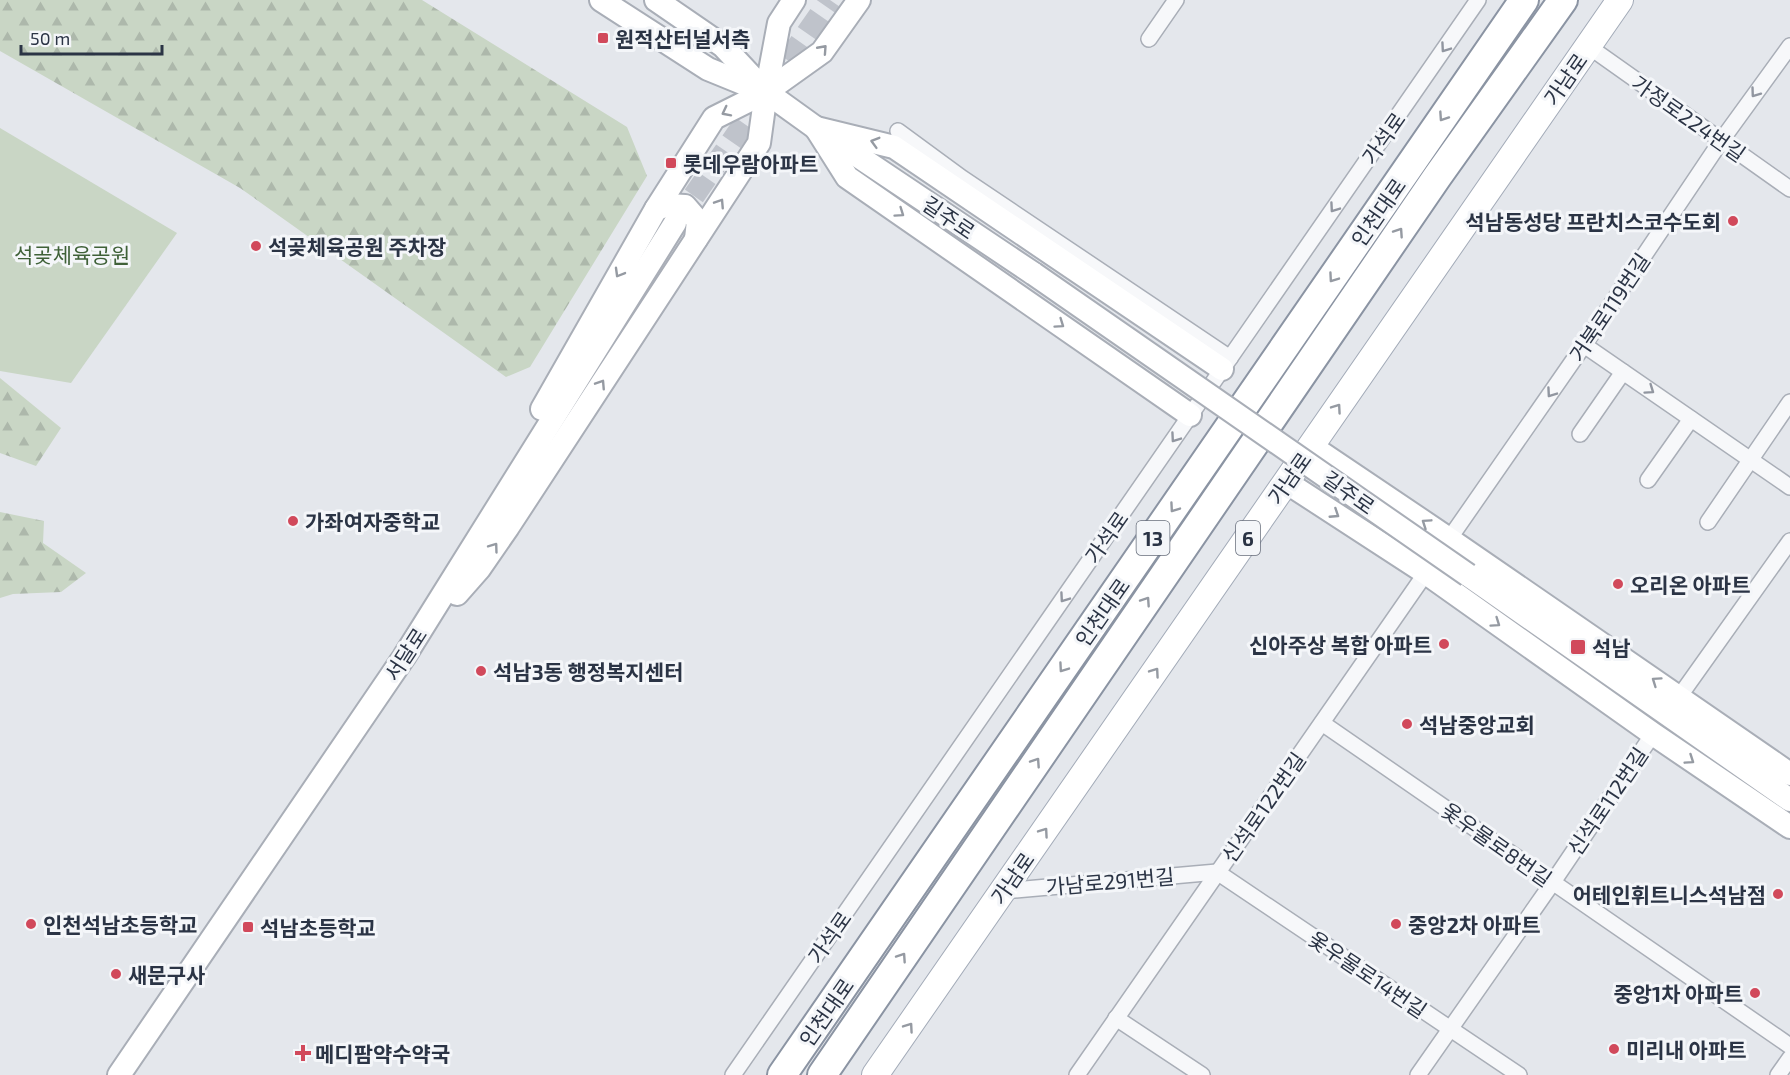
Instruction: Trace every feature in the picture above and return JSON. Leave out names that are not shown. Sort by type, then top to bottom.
[{"type":"highway","name":"인천대로","points":[[782,1075],[1524,0]]},
{"type":"highway","name":"인천대로","points":[[822,1075],[1437,177],[1563,0]]},
{"type":"main road","name":"길주로","points":[[601,0],[708,69],[766,92]]},
{"type":"main road","name":"길주로","points":[[656,0],[723,46],[766,92],[816,128],[1034,274],[1790,800]]},
{"type":"main road","points":[[404,657],[479,569],[759,143],[778,22],[794,0]]},
{"type":"main road","points":[[404,657],[483,512],[656,209],[714,118],[766,92],[822,52],[859,0]]},
{"type":"main road","name":"가남로","points":[[875,1075],[1620,0]]},
{"type":"main road","name":"길주로","points":[[816,128],[894,147],[1226,364]]},
{"type":"main road","name":"길주로","points":[[816,128],[847,177],[1190,415]]},
{"type":"main road","points":[[656,209],[668,205],[685,206],[698,221],[696,239]]},
{"type":"main road","name":"서달로","points":[[119,1075],[404,657],[675,223]]},
{"type":"main road","points":[[1311,446],[1790,774]]},
{"type":"main road","points":[[1286,482],[1426,573],[1653,734],[1790,827]]},
{"type":"street","points":[[1149,39],[1176,0]]},
{"type":"street","name":"가석로","points":[[733,1075],[1478,0]]},
{"type":"street","name":"가정로224번길","points":[[1588,46],[1790,189]]},
{"type":"street","name":"거북로119번길","points":[[1449,539],[1584,345],[1721,141],[1790,46]]},
{"type":"street","points":[[898,131],[1226,364]]},
{"type":"street","points":[[1584,345],[1790,487]]},
{"type":"street","points":[[1580,434],[1623,372]]},
{"type":"street","points":[[1708,522],[1790,402]]},
{"type":"street","points":[[1648,480],[1691,419]]},
{"type":"street","name":"신석로122번길","points":[[1077,1075],[1449,539]]},
{"type":"street","points":[[1680,697],[1790,541]]},
{"type":"street","name":"옻우물로8번길","points":[[1322,723],[1790,1046]]},
{"type":"street","name":"신석로112번길","points":[[1418,1075],[1653,734]]},
{"type":"street","name":"가남로291번길","points":[[1003,891],[1217,872]]},
{"type":"street","name":"옻우물로14번길","points":[[1217,872],[1520,1075]]},
{"type":"street","points":[[1116,1018],[1202,1075]]},
{"type":"street","points":[[1778,1075],[1790,1058]]},
{"type":"green space","points":[[0,0],[422,0],[627,127],[647,176],[530,367],[506,377],[240,188],[0,51]]},
{"type":"green space","name":"석곶체육공원","points":[[0,128],[177,233],[71,383],[0,371]]},
{"type":"green space","points":[[0,378],[61,428],[36,466],[0,453]]},
{"type":"green space","points":[[0,512],[44,521],[43,543],[86,573],[61,592],[13,594],[0,598]]},
{"type":"tunnel","points":[[675,223],[830,0]]},
{"type":"place","name":"원적산터널서측","points":[[603,38]]},
{"type":"place","name":"롯데우람아파트","points":[[671,163]]},
{"type":"place","name":"석남동성당 프란치스코수도회","points":[[1733,221]]},
{"type":"place","name":"석곶체육공원 주차장","points":[[256,246]]},
{"type":"place","name":"가좌여자중학교","points":[[293,521]]},
{"type":"place","name":"오리온 아파트","points":[[1618,584]]},
{"type":"place","name":"신아주상 복합 아파트","points":[[1444,644]]},
{"type":"place","name":"석남","points":[[1578,647]]},
{"type":"place","name":"석남3동 행정복지센터","points":[[481,671]]},
{"type":"place","name":"석남중앙교회","points":[[1407,724]]},
{"type":"place","name":"어테인휘트니스석남점","points":[[1778,894]]},
{"type":"place","name":"인천석남초등학교","points":[[31,924]]},
{"type":"place","name":"중앙2차 아파트","points":[[1396,924]]},
{"type":"place","name":"석남초등학교","points":[[248,927]]},
{"type":"place","name":"새문구사","points":[[116,974]]},
{"type":"place","name":"중앙1차 아파트","points":[[1755,993]]},
{"type":"place","name":"미리내 아파트","points":[[1614,1049]]},
{"type":"place","name":"메디팜약수약국","points":[[303,1053]]}]
